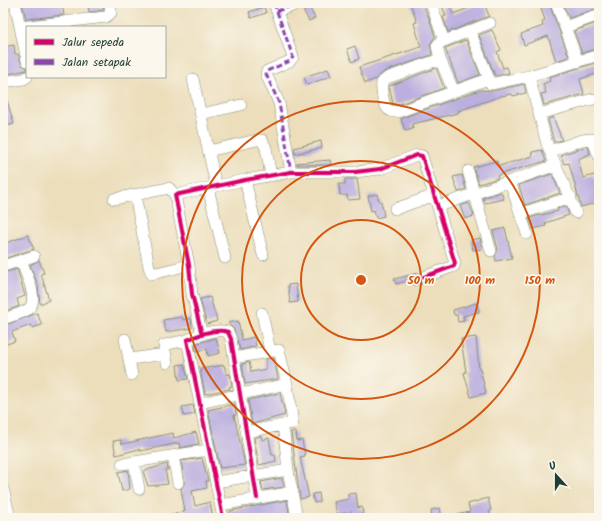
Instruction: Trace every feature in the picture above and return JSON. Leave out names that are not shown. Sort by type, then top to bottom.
[{"type":"street","points":[[15,3],[26,56]]},
{"type":"street","points":[[29,26],[106,17],[111,13],[110,3]]},
{"type":"street","points":[[291,172],[279,103],[266,74],[267,71],[290,61],[293,57],[276,7],[301,3]]},
{"type":"street","points":[[431,3],[444,41]]},
{"type":"street","points":[[556,3],[578,62]]},
{"type":"street","points":[[565,27],[599,15]]},
{"type":"street","points":[[454,92],[440,59],[437,46],[444,41],[490,23]]},
{"type":"street","points":[[20,27],[26,26]]},
{"type":"street","points":[[470,31],[491,84],[529,76],[599,55]]},
{"type":"street","points":[[440,59],[387,78],[382,82],[381,88],[387,108],[390,111],[398,112],[488,79]]},
{"type":"street","points":[[529,76],[550,151],[571,197],[576,213]]},
{"type":"street","points":[[3,82],[24,79],[26,77]]},
{"type":"street","points":[[193,79],[208,151],[212,187],[225,258]]},
{"type":"street","points":[[539,114],[592,99]]},
{"type":"street","points":[[201,114],[241,105]]},
{"type":"street","points":[[550,151],[582,140],[592,139],[599,156]]},
{"type":"street","points":[[208,151],[262,140],[266,148],[271,176]]},
{"type":"street","points":[[175,195],[291,172],[355,172],[380,169],[417,155],[422,156],[439,206],[455,263],[454,266],[449,269],[424,277]]},
{"type":"street","points":[[439,206],[556,165]]},
{"type":"street","points":[[468,171],[476,194],[491,250]]},
{"type":"street","points":[[245,180],[263,255]]},
{"type":"street","points":[[510,181],[527,234]]},
{"type":"street","points":[[114,199],[169,188],[175,195],[189,265],[192,294],[202,335]]},
{"type":"street","points":[[134,195],[149,267],[152,274],[189,265]]},
{"type":"street","points":[[395,209],[435,195]]},
{"type":"street","points":[[520,214],[571,197]]},
{"type":"street","points":[[3,266],[34,256]]},
{"type":"street","points":[[3,319],[27,310],[32,305],[34,296],[21,260]]},
{"type":"street","points":[[262,313],[270,351]]},
{"type":"street","points":[[130,359],[166,359],[164,347],[166,344],[187,340],[202,335],[224,331],[228,332],[234,358],[252,476],[257,498]]},
{"type":"street","points":[[125,339],[132,375]]},
{"type":"street","points":[[187,340],[208,450],[223,518]]},
{"type":"street","points":[[234,358],[279,350],[281,352],[287,384],[293,423],[246,432]]},
{"type":"street","points":[[200,403],[239,393],[287,384]]},
{"type":"street","points":[[283,425],[288,470],[297,518]]},
{"type":"street","points":[[122,464],[208,450]]},
{"type":"street","points":[[173,456],[178,483]]},
{"type":"street","points":[[134,462],[139,490]]},
{"type":"street","points":[[216,482],[288,470]]},
{"type":"street","points":[[3,488],[10,518]]},
{"type":"street","points":[[221,505],[293,492]]},
{"type":"building","points":[[22,3],[62,3],[64,15],[26,19]]},
{"type":"building","points":[[88,3],[103,3],[104,10],[89,12]]},
{"type":"building","points":[[410,3],[422,3],[429,18],[435,37],[430,44],[432,55],[385,71],[376,79],[365,83],[359,67],[421,47],[414,23],[417,22]]},
{"type":"building","points":[[441,3],[449,3],[453,14],[474,6],[473,3],[484,3],[489,16],[448,32],[443,17],[446,16]]},
{"type":"building","points":[[539,3],[549,3],[569,57],[556,61],[548,36],[524,45],[521,34],[543,26],[542,22],[545,20]]},
{"type":"building","points":[[563,3],[599,3],[599,8],[569,18]]},
{"type":"building","points":[[264,7],[266,13],[251,18],[249,12]]},
{"type":"building","points":[[309,7],[315,18],[309,21],[303,10]]},
{"type":"building","points":[[599,22],[599,48],[582,53],[574,31]]},
{"type":"building","points":[[492,30],[501,50],[497,52],[503,68],[507,67],[509,73],[495,76],[479,35]]},
{"type":"building","points":[[466,40],[480,75],[458,83],[445,48]]},
{"type":"building","points":[[14,45],[15,54],[18,54],[22,65],[26,67],[26,70],[3,75],[3,47]]},
{"type":"building","points":[[355,46],[359,59],[352,62],[347,49]]},
{"type":"building","points":[[599,62],[599,73],[580,79],[584,94],[544,105],[541,94],[546,93],[543,84],[550,81],[549,77]]},
{"type":"building","points":[[436,68],[444,88],[397,105],[393,104],[389,86]]},
{"type":"building","points":[[328,69],[331,76],[307,85],[304,77]]},
{"type":"building","points":[[524,84],[526,93],[513,96],[512,94],[501,96],[458,111],[458,113],[412,124],[413,129],[405,131],[401,119],[410,115],[480,90],[492,91]]},
{"type":"building","points":[[3,94],[5,94],[14,124],[3,127]]},
{"type":"building","points":[[553,117],[562,140],[554,142],[548,119]]},
{"type":"building","points":[[321,141],[322,148],[295,154],[294,148]]},
{"type":"building","points":[[588,146],[590,154],[578,159],[583,178],[594,175],[599,187],[599,202],[581,207],[569,163],[564,164],[561,155]]},
{"type":"building","points":[[542,150],[546,161],[501,174],[497,176],[498,178],[479,184],[473,167],[497,161],[499,166],[533,156],[532,152]]},
{"type":"building","points":[[330,160],[331,164],[328,165],[297,165],[297,163]]},
{"type":"building","points":[[552,174],[560,193],[525,205],[519,185]]},
{"type":"building","points":[[462,175],[466,189],[458,192],[453,177]]},
{"type":"building","points":[[345,179],[357,179],[360,199],[348,200],[347,195],[340,195],[339,184],[345,184]]},
{"type":"building","points":[[501,192],[504,199],[485,203],[483,198]]},
{"type":"building","points":[[377,194],[379,201],[381,201],[384,216],[376,218],[374,210],[371,211],[368,196]]},
{"type":"building","points":[[469,203],[474,216],[465,219],[460,206]]},
{"type":"building","points":[[566,206],[569,215],[545,223],[546,226],[533,229],[529,218],[558,211],[557,209]]},
{"type":"building","points":[[505,228],[512,258],[496,261],[495,257],[498,249],[493,231]]},
{"type":"building","points":[[28,235],[34,249],[3,259],[3,244]]},
{"type":"building","points":[[480,238],[482,249],[473,250],[471,240]]},
{"type":"building","points":[[39,260],[44,273],[41,274],[49,300],[40,304],[38,285],[30,265]]},
{"type":"building","points":[[17,269],[25,296],[17,299],[19,306],[3,312],[3,273]]},
{"type":"building","points":[[419,273],[417,279],[422,284],[414,285],[413,280],[396,284],[394,279]]},
{"type":"building","points":[[296,284],[298,302],[290,303],[288,285]]},
{"type":"building","points":[[210,297],[217,321],[207,324],[200,299]]},
{"type":"building","points":[[477,303],[479,312],[463,316],[464,321],[458,322],[457,315],[454,315],[453,310]]},
{"type":"building","points":[[37,313],[42,325],[32,328],[31,325],[12,332],[15,341],[7,344],[3,333],[3,326]]},
{"type":"building","points":[[182,317],[183,320],[191,318],[192,328],[166,332],[163,320]]},
{"type":"building","points":[[238,321],[242,340],[254,337],[256,346],[240,350],[234,329],[228,323]]},
{"type":"building","points":[[476,337],[479,369],[486,393],[471,397],[464,373],[466,372],[461,339]]},
{"type":"building","points":[[216,338],[220,353],[208,356],[207,349],[196,351],[195,344]]},
{"type":"building","points":[[274,358],[278,379],[245,384],[242,364],[249,362],[251,372],[266,369],[266,359]]},
{"type":"building","points":[[184,364],[188,379],[179,380],[177,365]]},
{"type":"building","points":[[224,365],[227,375],[230,374],[232,386],[229,387],[230,389],[205,394],[200,369]]},
{"type":"building","points":[[280,393],[285,415],[252,424],[248,400]]},
{"type":"building","points":[[235,404],[236,415],[234,415],[245,465],[220,468],[208,410]]},
{"type":"building","points":[[193,405],[195,414],[184,416],[182,407]]},
{"type":"building","points":[[196,432],[199,444],[180,448],[179,443],[140,451],[139,449],[116,455],[113,441],[121,440],[122,444],[173,433],[174,438]]},
{"type":"building","points":[[291,432],[296,432],[297,441],[302,440],[305,456],[300,457],[309,497],[300,499]]},
{"type":"building","points":[[261,436],[262,440],[269,438],[272,455],[275,455],[276,461],[259,465],[254,438]]},
{"type":"building","points":[[202,458],[208,481],[206,481],[207,488],[192,491],[195,506],[210,502],[213,518],[168,518],[167,516],[185,511],[181,489],[185,482],[181,461]]},
{"type":"building","points":[[167,464],[168,470],[165,470],[168,484],[148,486],[143,471]]},
{"type":"building","points":[[128,470],[130,489],[122,491],[118,472]]},
{"type":"building","points":[[282,478],[284,487],[263,490],[261,482]]},
{"type":"building","points":[[319,493],[320,502],[314,503],[312,494]]},
{"type":"building","points":[[356,493],[358,508],[362,507],[363,514],[353,516],[352,512],[337,514],[334,502],[349,499],[348,494]]},
{"type":"building","points":[[488,498],[491,518],[456,518],[456,515],[470,512],[468,504]]},
{"type":"building","points":[[287,500],[290,518],[231,518],[230,511]]},
{"type":"building","points":[[440,508],[442,518],[432,518],[431,510]]},
{"type":"marked path","points":[[274,3],[293,57],[290,61],[267,71],[266,74],[279,103],[291,172]]},
{"type":"marked path","points":[[277,11],[301,3]]},
{"type":"cycle path","points":[[202,335],[192,294],[189,265],[175,195],[291,172],[355,172],[380,169],[417,155],[422,156],[455,263],[454,266],[424,277]]},
{"type":"cycle path","points":[[223,518],[187,340],[196,336],[213,331],[224,331],[228,332],[231,339],[257,498]]}]
